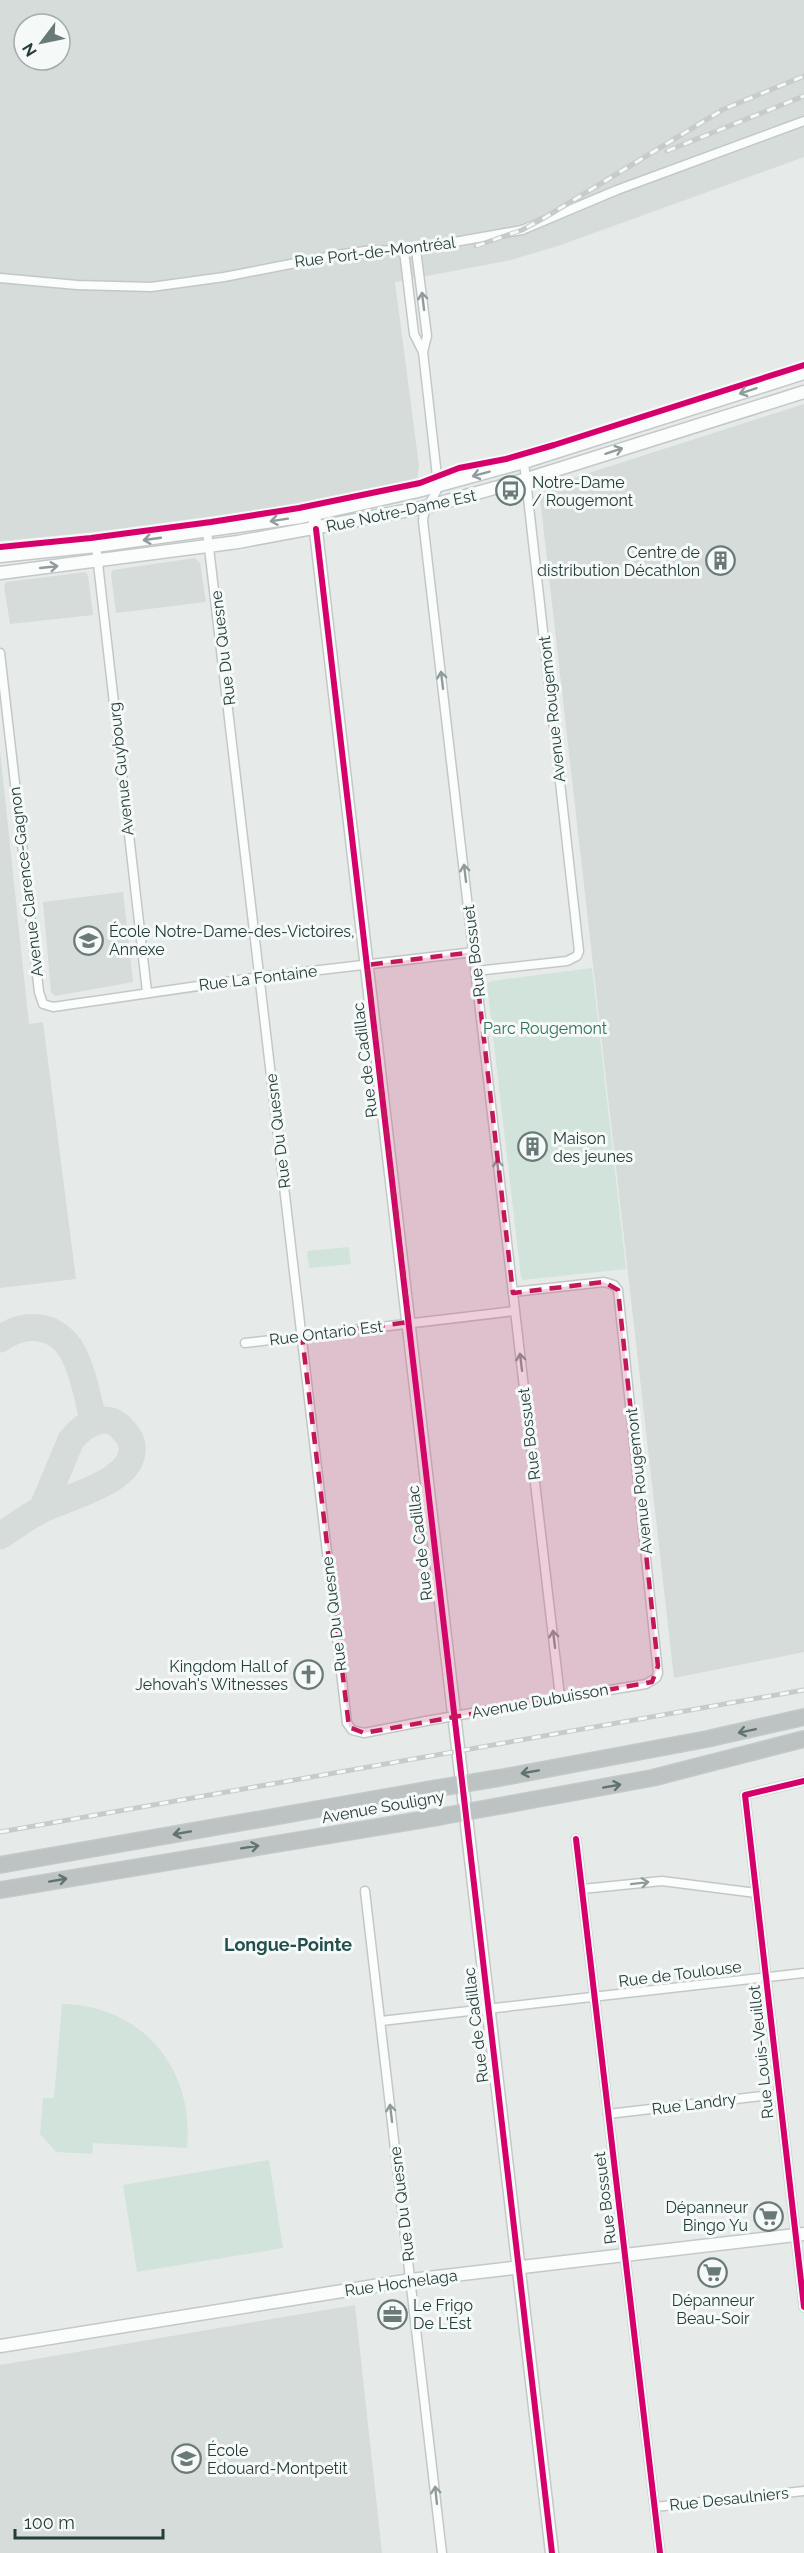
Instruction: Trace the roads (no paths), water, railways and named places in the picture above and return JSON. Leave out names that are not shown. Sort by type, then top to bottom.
[{"type":"highway","name":"Avenue Souligny","points":[[0,1865],[499,1778],[723,1736],[804,1717]]},
{"type":"highway","name":"Avenue Souligny","points":[[0,1890],[652,1778],[804,1739]]},
{"type":"main road","name":"Rue Notre-Dame Est","points":[[0,556],[96,546],[314,514],[524,462],[804,373]]},
{"type":"main road","name":"Rue Notre-Dame Est","points":[[0,573],[210,546],[316,529],[426,507],[526,479],[804,392]]},
{"type":"main road","points":[[682,412],[686,428]]},
{"type":"main road","name":"Rue de Cadillac","points":[[314,514],[552,2553]]},
{"type":"main road","name":"Rue Hochelaga","points":[[0,2346],[411,2280],[800,2234]]},
{"type":"street","name":"Rue Port-de-Montréal","points":[[0,278],[77,285],[152,287],[224,277],[372,250],[404,252],[522,230],[617,190],[804,121]]},
{"type":"street","points":[[416,250],[427,336],[423,352]]},
{"type":"street","points":[[404,252],[414,334],[423,352],[438,485]]},
{"type":"street","name":"Avenue Rougemont","points":[[476,970],[567,961],[577,956],[579,947],[524,462]]},
{"type":"street","name":"Rue Bossuet","points":[[438,485],[435,496],[426,507],[423,521],[561,1697]]},
{"type":"street","name":"Rue Du Quesne","points":[[207,531],[346,1718],[352,1730]]},
{"type":"street","name":"Avenue Guybourg","points":[[96,546],[147,992]]},
{"type":"street","name":"Avenue Clarence-Gagnon","points":[[0,653],[39,992],[43,1004]]},
{"type":"street","name":"Rue La Fontaine","points":[[43,1004],[53,1007],[260,977],[474,952]]},
{"type":"street","name":"Avenue Rougemont","points":[[513,1292],[604,1282],[615,1285],[619,1297],[658,1666],[656,1678]]},
{"type":"street","name":"Rue Ontario Est","points":[[244,1343],[515,1311]]},
{"type":"street","name":"Avenue Dubuisson","points":[[352,1730],[364,1733],[426,1720],[646,1684],[656,1678]]},
{"type":"street","name":"Rue Louis-Veuillot","points":[[804,1781],[745,1795],[779,2094],[800,2234],[804,2307]]},
{"type":"street","name":"Rue Bossuet","points":[[576,1839],[660,2553]]},
{"type":"street","points":[[582,1889],[662,1881],[756,1893]]},
{"type":"street","name":"Rue Du Quesne","points":[[365,1891],[442,2553]]},
{"type":"street","name":"Rue de Toulouse","points":[[381,2021],[804,1973]]},
{"type":"street","name":"Rue Landry","points":[[609,2114],[779,2094]]},
{"type":"street","name":"Rue Desaulniers","points":[[655,2507],[804,2491]]},
{"type":"railway","points":[[476,246],[522,230],[544,218],[724,109],[804,76]]},
{"type":"railway","points":[[667,151],[804,96]]},
{"type":"railway","points":[[0,1832],[804,1690]]},
{"type":"place","name":"Notre-Dame / Rougemont","points":[[511,491]]},
{"type":"place","name":"Centre de distribution Décathlon","points":[[721,561]]},
{"type":"place","name":"École Notre-Dame-des-Victoires, Annexe","points":[[88,940]]},
{"type":"place","name":"Maison des jeunes","points":[[532,1147]]},
{"type":"place","name":"Kingdom Hall of Jehovah's Witnesses","points":[[309,1675]]},
{"type":"place","name":"Dépanneur Bingo Yu","points":[[769,2216]]},
{"type":"place","name":"Dépanneur Beau-Soir","points":[[713,2272]]},
{"type":"place","name":"Le Frigo De L'Est","points":[[392,2314]]},
{"type":"place","name":"École Edouard-Montpetit","points":[[186,2459]]},
{"type":"district","name":"Longue-Pointe","points":[[288,1944]]},
{"type":"park label","name":"Parc Rougemont","points":[[545,1028]]}]
